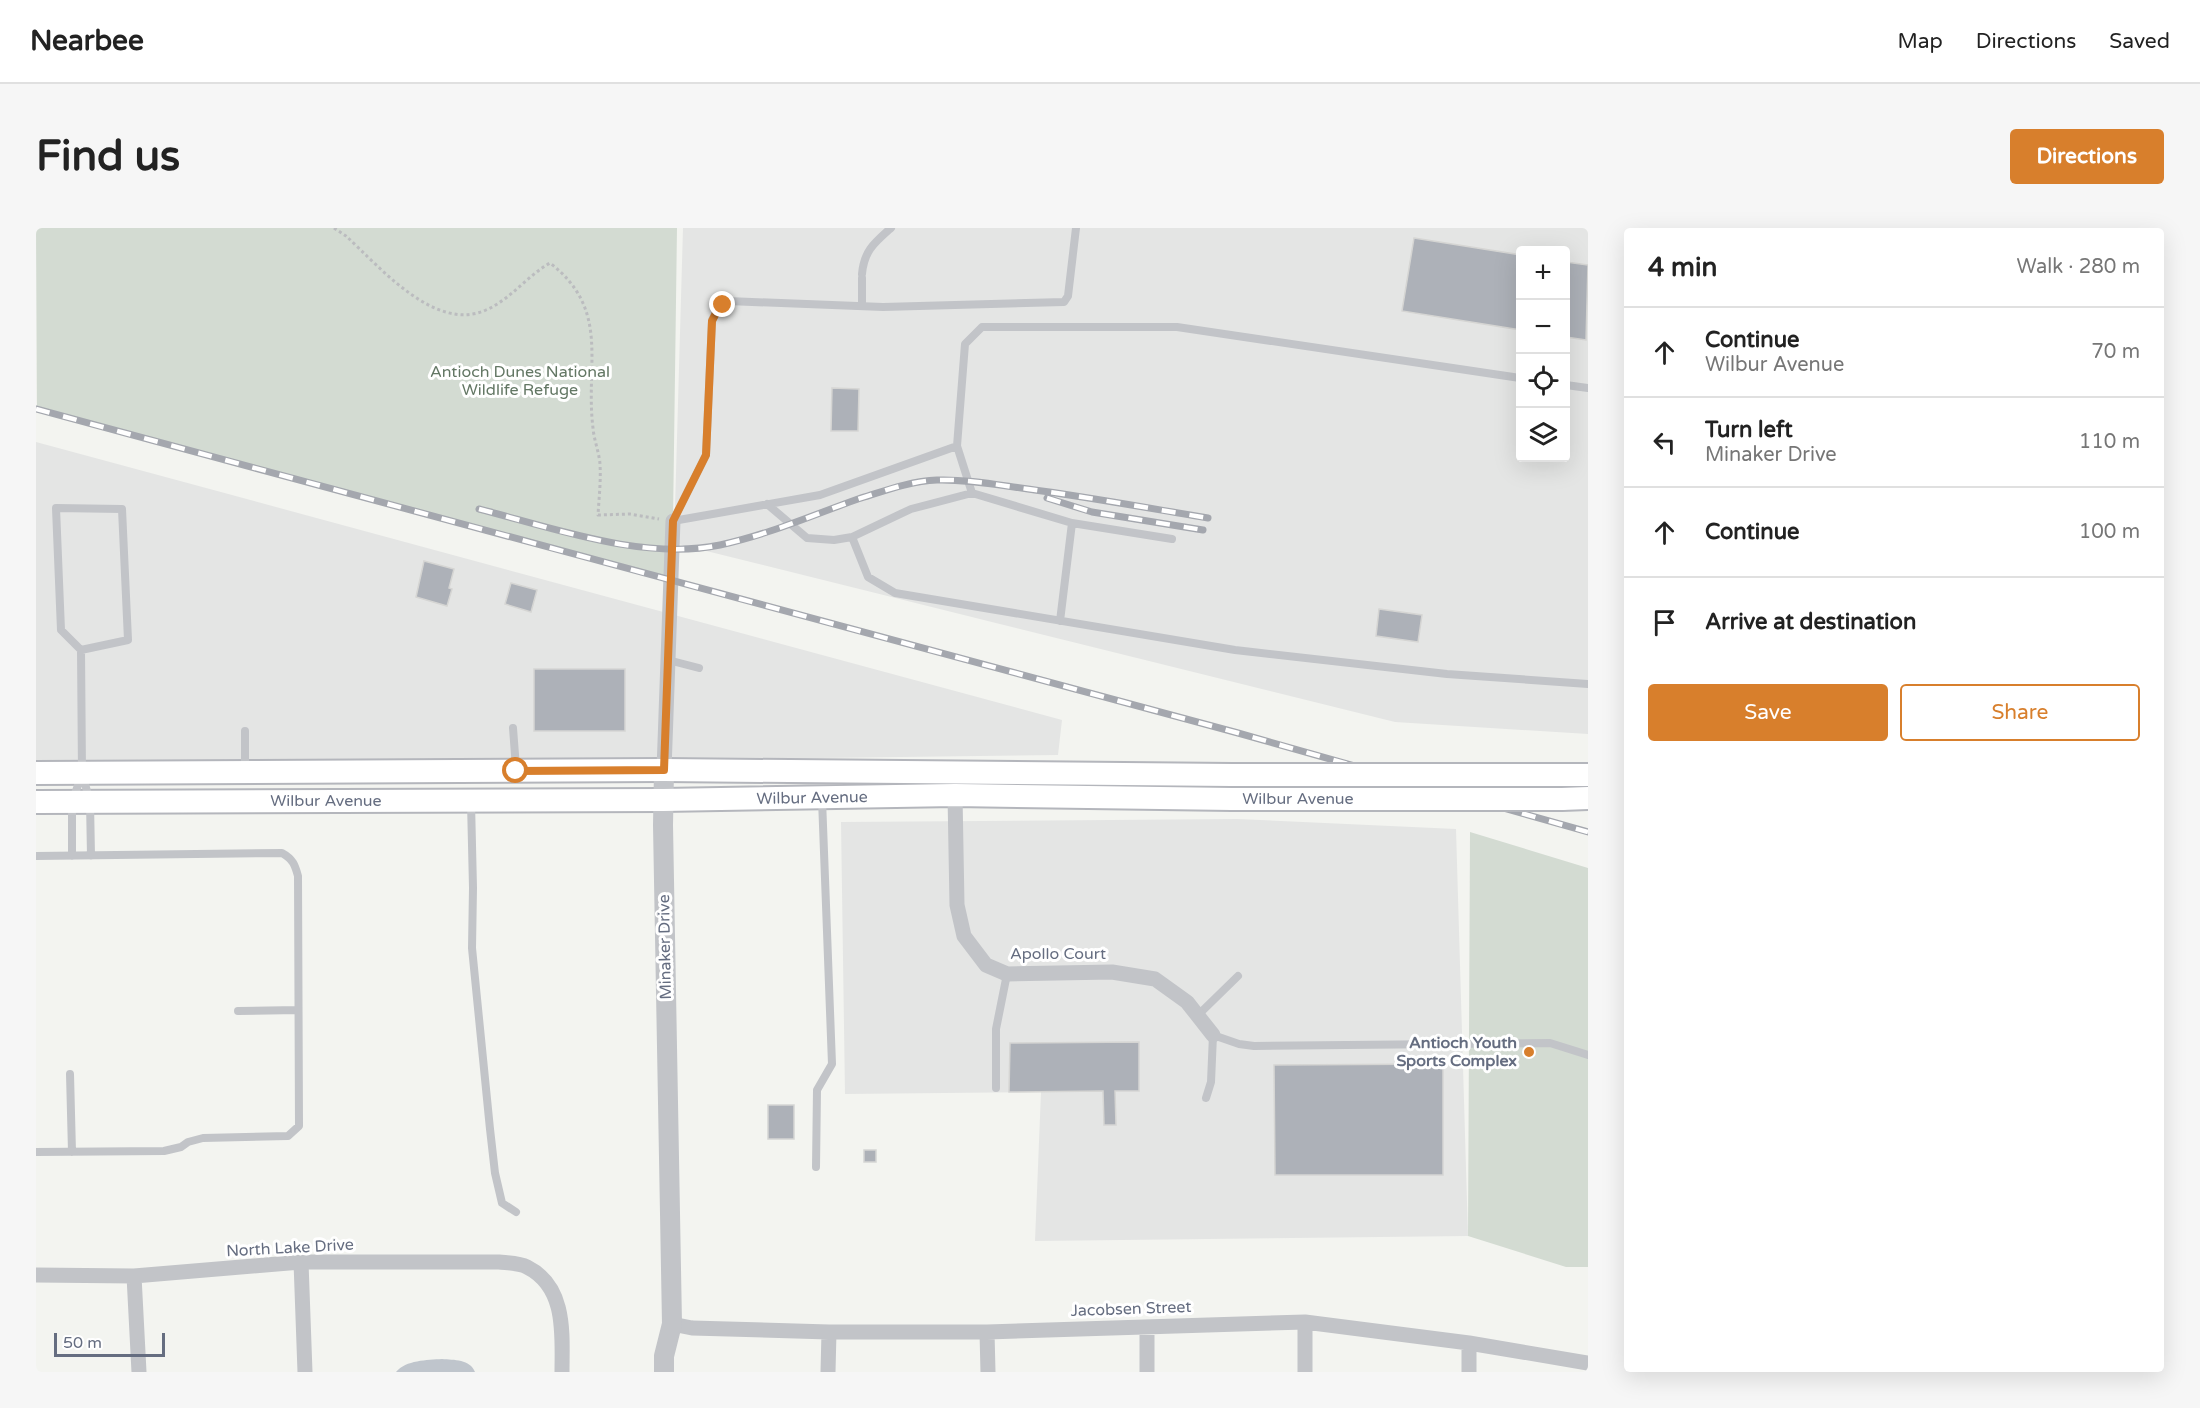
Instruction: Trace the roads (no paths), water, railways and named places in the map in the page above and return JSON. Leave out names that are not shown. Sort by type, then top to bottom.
[{"type":"main road","name":"Wilbur Avenue","points":[[36,773],[664,770],[1232,775],[1588,775]]},
{"type":"main road","points":[[955,772],[955,795]]},
{"type":"main road","points":[[172,801],[198,790],[228,789],[236,786],[245,773]]},
{"type":"main road","name":"Wilbur Avenue","points":[[36,802],[663,800],[955,795],[1232,799],[1588,798]]},
{"type":"street","name":"Minaker Drive","points":[[664,1372],[664,1356],[672,1324],[663,800],[673,521]]},
{"type":"street","name":"Apollo Court","points":[[955,795],[957,905],[964,936],[986,966],[1007,974],[1112,972],[1155,979],[1186,1002],[1213,1035]]},
{"type":"street","name":"North Lake Drive","points":[[36,1275],[134,1276],[301,1262],[499,1262],[525,1266],[543,1277],[554,1295],[562,1318],[562,1372]]},
{"type":"street","points":[[301,1262],[305,1372]]},
{"type":"street","points":[[134,1276],[139,1372]]},
{"type":"street","name":"Jacobsen Street","points":[[672,1324],[692,1328],[829,1332],[987,1332],[1305,1322],[1469,1343],[1588,1363]]},
{"type":"street","points":[[1305,1322],[1305,1372]]},
{"type":"street","points":[[1147,1327],[1147,1372]]},
{"type":"street","points":[[828,1372],[829,1332]]},
{"type":"street","points":[[987,1332],[988,1372]]},
{"type":"street","points":[[1469,1343],[1469,1372]]},
{"type":"lane","points":[[862,306],[862,276],[866,254],[876,241],[891,228]]},
{"type":"lane","points":[[673,521],[706,455],[712,321],[717,311],[728,301],[862,306],[1064,302],[1068,297],[1076,228]]},
{"type":"lane","points":[[972,493],[957,446],[965,344],[982,327],[1177,327],[1516,377]]},
{"type":"lane","points":[[1570,386],[1588,388]]},
{"type":"lane","points":[[673,521],[820,495],[957,446]]},
{"type":"lane","points":[[767,504],[807,538],[834,540],[852,537],[911,509],[972,493],[1072,523],[1172,539]]},
{"type":"lane","points":[[72,856],[81,802],[81,650],[61,630],[56,508],[122,509],[128,640],[81,650]]},
{"type":"lane","points":[[1059,621],[1072,523]]},
{"type":"lane","points":[[852,537],[868,577],[895,593],[1235,650],[1447,674],[1588,684]]},
{"type":"lane","points":[[668,660],[699,668]]},
{"type":"lane","points":[[513,728],[516,771]]},
{"type":"lane","points":[[244,731],[245,773]]},
{"type":"lane","points":[[82,773],[81,802],[91,856]]},
{"type":"lane","points":[[816,1167],[817,1090],[832,1064],[822,798]]},
{"type":"lane","points":[[471,801],[474,888],[472,948],[490,1129],[495,1173],[502,1203],[516,1212]]},
{"type":"lane","points":[[36,856],[282,853],[290,857],[296,865],[298,876],[299,1126],[288,1136],[203,1138],[164,1151],[36,1152]]},
{"type":"lane","points":[[996,1088],[996,1029],[1007,974]]},
{"type":"lane","points":[[1197,1016],[1238,976]]},
{"type":"lane","points":[[238,1011],[298,1010]]},
{"type":"lane","points":[[1206,1098],[1210,1083],[1213,1035],[1239,1044],[1254,1046],[1550,1043],[1588,1055]]},
{"type":"lane","points":[[70,1074],[72,1152]]},
{"type":"railway","points":[[36,409],[1238,733],[1588,832]]},
{"type":"railway","points":[[479,509],[599,540],[661,549],[691,549],[738,541],[887,490],[917,482],[937,480],[994,484],[1208,518]]},
{"type":"railway","points":[[1047,498],[1092,512],[1203,530]]},
{"type":"place","name":"Antioch Youth Sports Complex","points":[[1529,1052]]},
{"type":"park label","name":"Antioch Dunes National Wildlife Refuge","points":[[520,381]]}]
